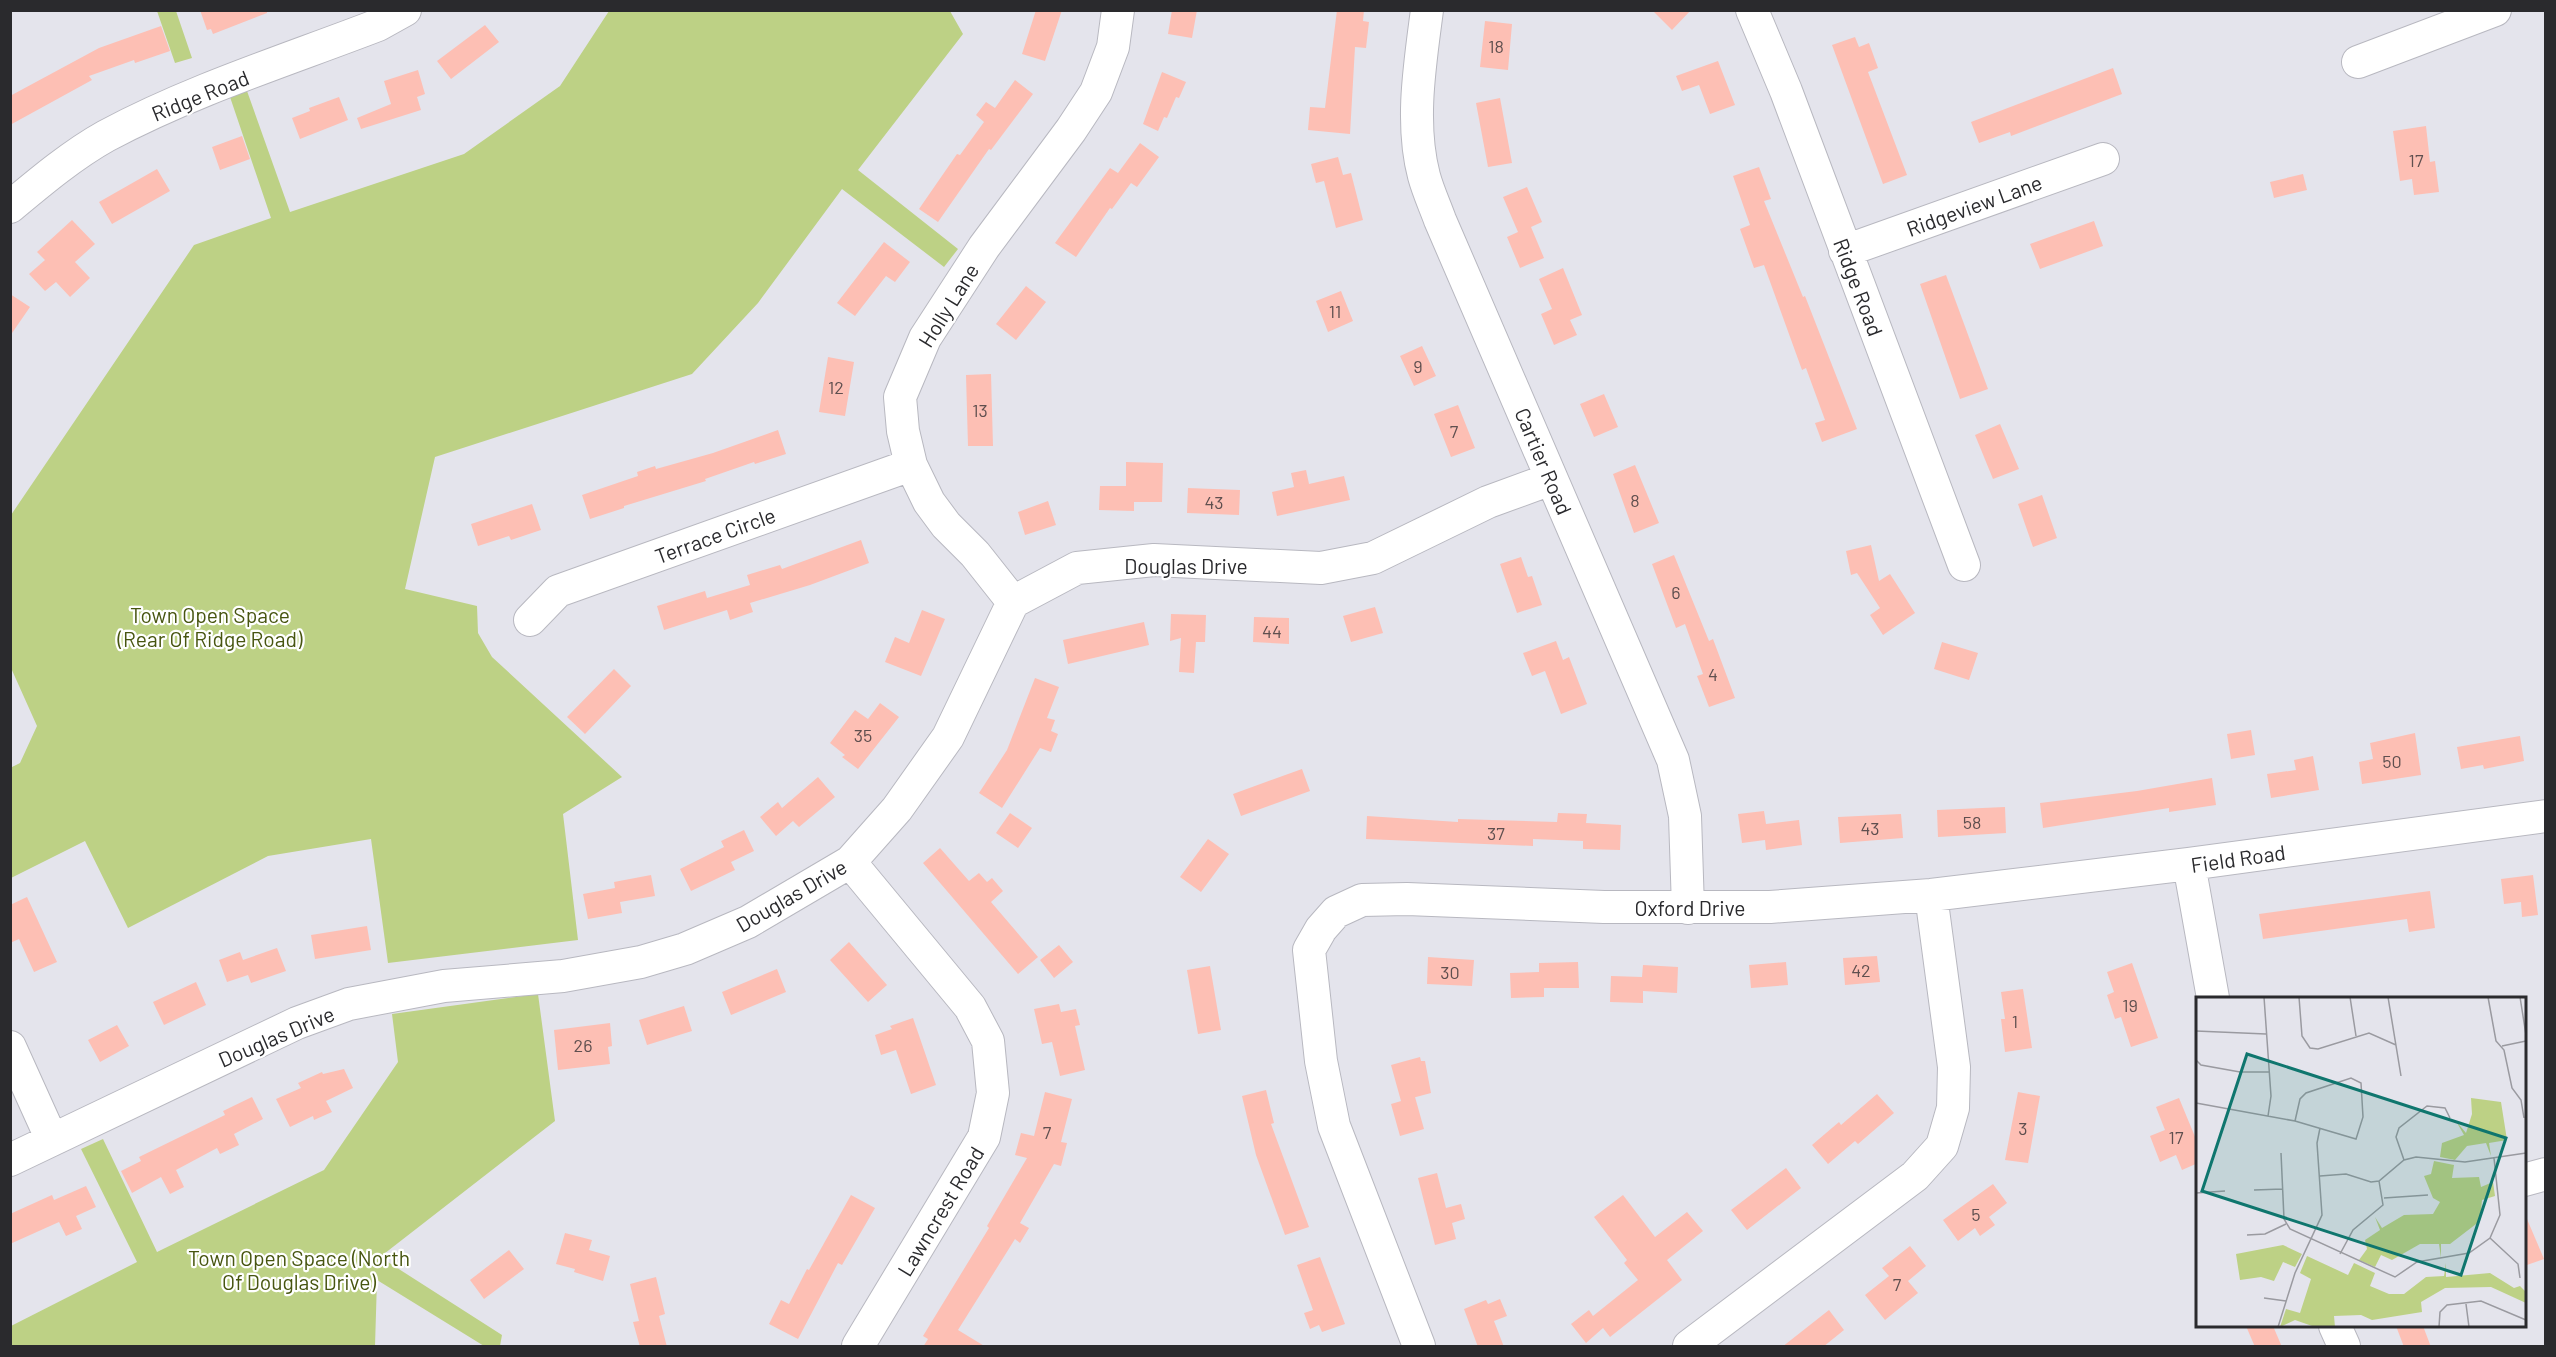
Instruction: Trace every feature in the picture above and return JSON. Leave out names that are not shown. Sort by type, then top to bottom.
[{"type":"street","name":"Ridge Road","points":[[10,207],[48,175],[105,137],[178,101],[378,25],[405,10]]},
{"type":"street","name":"Holly Lane","points":[[1013,602],[929,502],[911,465],[903,431],[900,397],[911,366],[925,338],[984,247],[1071,130],[1096,92],[1113,47],[1118,10]]},
{"type":"street","name":"Cartier Road","points":[[1427,10],[1419,81],[1418,136],[1424,176],[1440,220],[1673,759],[1685,816],[1688,908]]},
{"type":"street","name":"Ridge Road","points":[[1752,10],[1782,82],[1964,565]]},
{"type":"street","points":[[2358,62],[2494,10]]},
{"type":"street","name":"Ridgeview Lane","points":[[1845,251],[2103,159]]},
{"type":"street","name":"Terrace Circle","points":[[530,620],[558,591],[911,465]]},
{"type":"street","name":"Douglas Drive","points":[[10,1160],[297,1023],[350,1005],[444,986],[563,976],[641,963],[685,949],[748,922],[850,862],[897,809],[948,737],[1013,602],[1077,568],[1154,560],[1321,568],[1373,558],[1488,502],[1551,479]]},
{"type":"street","name":"Field Road","points":[[1931,895],[2189,864],[2546,816]]},
{"type":"street","name":"Lawncrest Road","points":[[850,862],[970,1007],[988,1041],[993,1093],[984,1137],[858,1347]]},
{"type":"street","points":[[2189,864],[2213,997]]},
{"type":"street","points":[[1689,1347],[1915,1176],[1942,1146],[1953,1108],[1954,1067],[1931,895]]},
{"type":"street","name":"Oxford Drive","points":[[1419,1347],[1334,1126],[1321,1061],[1309,950],[1321,929],[1336,912],[1362,900],[1407,899],[1688,908],[1770,907],[1931,895]]},
{"type":"street","points":[[10,1047],[52,1140]]},
{"type":"street","points":[[2526,1179],[2546,1174]]},
{"type":"street","points":[[2335,1327],[2344,1347]]},
{"type":"green space","points":[[157,11],[176,11],[192,58],[175,63]]},
{"type":"green space","name":"Town Open Space (Rear Of Ridge Road)","points":[[609,11],[950,11],[963,34],[858,170],[958,249],[944,267],[842,189],[758,303],[692,374],[435,457],[405,589],[477,606],[478,633],[492,657],[622,777],[563,814],[578,940],[388,963],[371,839],[268,856],[128,928],[85,841],[11,878],[10,768],[20,763],[37,726],[11,668],[11,515],[194,245],[271,218],[230,97],[247,91],[290,212],[464,154],[560,86]]},
{"type":"green space","name":"Town Open Space (North Of Douglas Drive)","points":[[538,994],[555,1121],[380,1257],[502,1335],[500,1346],[484,1346],[377,1280],[375,1346],[11,1346],[11,1326],[137,1262],[81,1149],[103,1139],[157,1252],[324,1170],[398,1062],[392,1014]]},
{"type":"building","points":[[200,10],[267,10],[267,13],[213,34],[211,29],[207,30]]},
{"type":"building","points":[[1036,10],[1062,10],[1045,61],[1022,54]]},
{"type":"building","points":[[1172,10],[1197,10],[1192,38],[1168,34]]},
{"type":"building","points":[[1337,10],[1364,10],[1363,21],[1369,22],[1366,48],[1355,47],[1350,134],[1308,130],[1310,107],[1325,108]]},
{"type":"building","points":[[1652,10],[1691,10],[1672,30]]},
{"type":"building","points":[[1485,21],[1512,24],[1508,70],[1480,67]]},
{"type":"building","points":[[485,25],[499,42],[451,79],[437,61]]},
{"type":"building","points":[[161,26],[170,51],[135,63],[134,60],[89,76],[92,80],[10,125],[10,96],[99,48]]},
{"type":"building","points":[[1855,37],[1859,47],[1869,43],[1878,68],[1868,72],[1907,175],[1883,184],[1832,45]]},
{"type":"building","points":[[1718,61],[1735,105],[1710,114],[1699,85],[1682,91],[1676,76]]},
{"type":"building","points":[[2113,68],[2122,94],[2011,136],[2010,132],[1979,143],[1971,122]]},
{"type":"building","points":[[418,70],[425,94],[417,97],[421,110],[361,129],[357,118],[391,104],[384,81]]},
{"type":"building","points":[[1162,72],[1186,82],[1179,98],[1176,97],[1167,118],[1164,117],[1158,131],[1143,124]]},
{"type":"building","points":[[1015,80],[1033,94],[991,150],[989,149],[938,222],[919,209],[957,154],[960,155],[984,122],[976,115],[986,102],[995,108]]},
{"type":"building","points":[[339,97],[348,120],[300,139],[292,118],[310,111],[309,108]]},
{"type":"building","points":[[1500,98],[1512,163],[1488,167],[1476,103]]},
{"type":"building","points":[[2426,126],[2430,162],[2435,161],[2439,192],[2414,195],[2412,179],[2400,181],[2393,131]]},
{"type":"building","points":[[242,136],[250,159],[220,170],[212,147]]},
{"type":"building","points":[[1140,143],[1159,157],[1137,187],[1131,183],[1112,209],[1110,208],[1076,257],[1055,243],[1110,168],[1118,173]]},
{"type":"building","points":[[1338,157],[1343,175],[1351,173],[1363,220],[1336,228],[1324,181],[1316,183],[1311,164]]},
{"type":"building","points":[[1759,167],[1771,199],[1764,201],[1803,297],[1805,296],[1857,429],[1822,442],[1815,423],[1825,420],[1806,368],[1802,370],[1764,265],[1754,268],[1740,229],[1750,225],[1733,176]]},
{"type":"building","points":[[157,169],[170,191],[112,224],[99,202]]},
{"type":"building","points":[[2303,174],[2307,190],[2274,198],[2270,182]]},
{"type":"building","points":[[1527,187],[1542,222],[1531,227],[1544,258],[1520,268],[1507,237],[1518,232],[1503,197]]},
{"type":"building","points":[[72,220],[95,244],[75,262],[90,278],[70,297],[56,282],[45,291],[29,274],[45,260],[37,252]]},
{"type":"building","points":[[2094,221],[2103,246],[2040,269],[2030,244]]},
{"type":"building","points":[[884,242],[910,262],[895,282],[886,276],[855,316],[837,303]]},
{"type":"building","points":[[1563,268],[1582,315],[1570,320],[1577,335],[1554,345],[1541,314],[1552,309],[1539,279]]},
{"type":"building","points":[[1946,275],[1988,389],[1960,399],[1920,284]]},
{"type":"building","points":[[1026,286],[1046,302],[1016,340],[996,324]]},
{"type":"building","points":[[1341,291],[1353,321],[1328,332],[1316,301]]},
{"type":"building","points":[[10,294],[30,307],[10,336]]},
{"type":"building","points":[[1422,346],[1436,376],[1414,386],[1400,356]]},
{"type":"building","points":[[828,357],[854,362],[845,416],[819,412]]},
{"type":"building","points":[[991,374],[993,446],[968,446],[966,375]]},
{"type":"building","points":[[1604,394],[1618,427],[1594,437],[1580,404]]},
{"type":"building","points":[[1458,405],[1475,448],[1451,457],[1434,414]]},
{"type":"building","points":[[2000,424],[2019,469],[1993,479],[1975,435]]},
{"type":"building","points":[[778,430],[786,454],[755,464],[754,462],[705,479],[706,481],[590,519],[582,495],[638,476],[637,472],[655,466],[656,469],[713,453]]},
{"type":"building","points":[[1126,462],[1163,463],[1162,502],[1134,502],[1134,511],[1099,510],[1100,486],[1126,486]]},
{"type":"building","points":[[1635,465],[1659,523],[1634,533],[1613,474]]},
{"type":"building","points":[[1306,470],[1309,484],[1344,476],[1350,500],[1277,516],[1272,492],[1294,487],[1291,473]]},
{"type":"building","points":[[1188,488],[1240,490],[1239,515],[1187,513]]},
{"type":"building","points":[[2042,495],[2057,538],[2033,547],[2018,504]]},
{"type":"building","points":[[1048,501],[1056,525],[1025,535],[1018,512]]},
{"type":"building","points":[[532,504],[541,530],[511,540],[509,536],[478,546],[471,524]]},
{"type":"building","points":[[861,540],[869,563],[810,585],[750,603],[753,612],[730,620],[727,610],[664,630],[657,606],[705,591],[707,598],[750,585],[747,575],[780,565],[782,569]]},
{"type":"building","points":[[1871,545],[1879,581],[1890,574],[1915,613],[1883,635],[1870,615],[1880,608],[1857,573],[1851,575],[1846,551]]},
{"type":"building","points":[[1674,555],[1709,641],[1713,639],[1735,698],[1709,707],[1697,676],[1703,674],[1685,624],[1676,628],[1652,564]]},
{"type":"building","points":[[1521,557],[1528,577],[1532,576],[1542,605],[1517,613],[1500,564]]},
{"type":"building","points":[[1375,607],[1383,633],[1351,642],[1343,616]]},
{"type":"building","points":[[922,610],[945,619],[921,676],[885,662],[895,637],[909,643]]},
{"type":"building","points":[[1171,614],[1206,615],[1205,642],[1196,642],[1194,673],[1179,672],[1181,638],[1170,641]]},
{"type":"building","points":[[1254,617],[1289,618],[1289,644],[1253,642]]},
{"type":"building","points":[[1144,622],[1149,645],[1068,664],[1063,640]]},
{"type":"building","points":[[1556,641],[1563,660],[1569,657],[1587,704],[1561,714],[1545,671],[1532,676],[1523,653]]},
{"type":"building","points":[[1942,642],[1978,653],[1969,680],[1934,669]]},
{"type":"building","points":[[614,669],[631,686],[585,734],[567,717]]},
{"type":"building","points":[[1035,678],[1059,687],[1047,718],[1055,720],[1051,731],[1058,734],[1051,752],[1040,748],[1002,808],[979,793],[1007,750]]},
{"type":"building","points":[[880,703],[899,717],[858,769],[842,757],[845,755],[830,743],[855,710],[868,719]]},
{"type":"building","points":[[2251,730],[2255,755],[2231,759],[2227,734]]},
{"type":"building","points":[[2415,733],[2421,775],[2362,784],[2359,762],[2373,759],[2370,743]]},
{"type":"building","points":[[2520,736],[2524,761],[2484,769],[2483,765],[2461,769],[2457,747]]},
{"type":"building","points":[[2313,756],[2319,790],[2271,798],[2267,774],[2296,770],[2294,760]]},
{"type":"building","points":[[1302,769],[1310,791],[1241,816],[1233,794]]},
{"type":"building","points":[[818,777],[835,797],[799,827],[793,821],[776,836],[760,817],[778,802],[782,808]]},
{"type":"building","points":[[2212,778],[2216,805],[2169,812],[2169,808],[2043,828],[2040,803],[2137,791]]},
{"type":"building","points":[[2005,807],[2006,833],[1938,837],[1937,810]]},
{"type":"building","points":[[1764,811],[1766,824],[1799,820],[1802,845],[1766,850],[1765,840],[1742,843],[1738,814]]},
{"type":"building","points":[[1010,813],[1032,828],[1018,848],[996,833]]},
{"type":"building","points":[[1558,813],[1587,814],[1586,823],[1621,825],[1620,850],[1583,849],[1583,841],[1533,839],[1533,846],[1366,839],[1367,816],[1458,822],[1458,819],[1557,822]]},
{"type":"building","points":[[1901,814],[1903,838],[1840,843],[1838,817]]},
{"type":"building","points":[[744,830],[754,851],[731,862],[735,870],[691,891],[680,869],[724,847],[721,841]]},
{"type":"building","points":[[1208,839],[1229,854],[1201,892],[1180,877]]},
{"type":"building","points":[[940,848],[969,881],[979,873],[987,882],[992,878],[1003,891],[991,902],[1038,957],[1018,974],[923,863]]},
{"type":"building","points":[[651,875],[655,896],[620,902],[622,913],[588,919],[583,894],[615,888],[614,882]]},
{"type":"building","points":[[2533,875],[2538,915],[2522,917],[2521,902],[2504,904],[2501,879]]},
{"type":"building","points":[[2430,891],[2435,928],[2409,932],[2407,919],[2263,939],[2259,914]]},
{"type":"building","points":[[27,897],[57,962],[34,972],[19,939],[10,943],[10,905]]},
{"type":"building","points":[[367,926],[371,950],[315,959],[311,935]]},
{"type":"building","points":[[849,942],[887,985],[868,1002],[830,960]]},
{"type":"building","points":[[1059,945],[1073,962],[1054,978],[1040,960]]},
{"type":"building","points":[[277,948],[286,971],[251,983],[248,975],[227,982],[219,960],[240,952],[243,960]]},
{"type":"building","points":[[1877,956],[1880,982],[1845,985],[1843,958]]},
{"type":"building","points":[[1428,957],[1474,960],[1472,986],[1427,984]]},
{"type":"building","points":[[1578,962],[1579,988],[1544,988],[1544,997],[1511,998],[1510,973],[1539,972],[1539,963]]},
{"type":"building","points":[[1786,962],[1788,985],[1751,988],[1749,965]]},
{"type":"building","points":[[2132,963],[2158,1038],[2131,1047],[2121,1017],[2115,1019],[2107,995],[2114,992],[2107,972]]},
{"type":"building","points":[[1643,965],[1678,967],[1677,993],[1643,991],[1643,1003],[1610,1002],[1611,976],[1642,977]]},
{"type":"building","points":[[1210,966],[1221,1030],[1198,1034],[1187,970]]},
{"type":"building","points":[[777,969],[786,992],[731,1015],[722,992]]},
{"type":"building","points":[[196,982],[206,1005],[164,1025],[153,1002]]},
{"type":"building","points":[[2023,989],[2032,1048],[2005,1052],[2001,1019],[2005,1019],[2001,992]]},
{"type":"building","points":[[1059,1004],[1061,1012],[1076,1009],[1080,1025],[1075,1026],[1085,1070],[1060,1076],[1052,1042],[1042,1044],[1034,1009]]},
{"type":"building","points":[[684,1006],[692,1031],[647,1045],[639,1020]]},
{"type":"building","points":[[913,1018],[936,1085],[911,1094],[896,1050],[881,1055],[875,1035],[892,1029],[890,1026]]},
{"type":"building","points":[[610,1023],[612,1046],[608,1047],[610,1064],[558,1070],[554,1030]]},
{"type":"building","points":[[117,1025],[129,1046],[100,1062],[88,1040]]},
{"type":"building","points":[[1420,1057],[1421,1061],[1425,1061],[1431,1093],[1401,1101],[1391,1065]]},
{"type":"building","points":[[344,1069],[353,1088],[326,1101],[332,1112],[314,1120],[313,1116],[290,1127],[276,1099],[301,1088],[298,1083],[322,1072],[323,1074]]},
{"type":"building","points":[[1266,1090],[1274,1123],[1271,1124],[1309,1227],[1285,1235],[1256,1155],[1242,1096]]},
{"type":"building","points":[[1045,1092],[1072,1099],[1061,1142],[1067,1143],[1061,1166],[1054,1164],[1020,1223],[1029,1228],[1020,1243],[1015,1239],[958,1330],[986,1347],[923,1347],[928,1339],[923,1336],[989,1228],[987,1226],[1027,1158],[1015,1155],[1021,1133],[1034,1136]]},
{"type":"building","points":[[2018,1092],[2040,1096],[2028,1163],[2005,1160]]},
{"type":"building","points":[[1877,1094],[1894,1113],[1858,1144],[1855,1141],[1828,1164],[1812,1145],[1839,1122],[1841,1125]]},
{"type":"building","points":[[252,1097],[263,1119],[234,1134],[239,1145],[220,1154],[217,1148],[176,1170],[184,1187],[170,1194],[161,1177],[132,1193],[121,1171],[141,1161],[139,1157],[225,1115],[223,1111]]},
{"type":"building","points":[[1415,1097],[1424,1129],[1400,1136],[1391,1104]]},
{"type":"building","points":[[2179,1098],[2196,1139],[2196,1164],[2182,1170],[2176,1155],[2160,1162],[2150,1136],[2165,1130],[2156,1107]]},
{"type":"building","points":[[1786,1168],[1801,1188],[1747,1230],[1731,1210]]},
{"type":"building","points":[[1437,1173],[1446,1208],[1461,1204],[1465,1219],[1452,1223],[1456,1239],[1435,1245],[1418,1178]]},
{"type":"building","points":[[1993,1184],[2007,1203],[1989,1217],[1995,1225],[1980,1236],[1975,1228],[1958,1241],[1943,1220]]},
{"type":"building","points":[[86,1186],[96,1207],[76,1216],[82,1229],[66,1236],[59,1222],[10,1244],[10,1214],[52,1195],[54,1200]]},
{"type":"building","points":[[851,1195],[875,1208],[842,1265],[838,1263],[798,1339],[769,1324],[781,1300],[789,1304]]},
{"type":"building","points":[[1623,1195],[1655,1237],[1687,1212],[1703,1231],[1667,1260],[1682,1280],[1610,1337],[1603,1328],[1586,1343],[1571,1324],[1589,1310],[1593,1316],[1638,1280],[1624,1263],[1627,1260],[1594,1217]]},
{"type":"building","points":[[2526,1217],[2544,1259],[2526,1265]]},
{"type":"building","points":[[565,1233],[592,1240],[589,1250],[610,1256],[603,1281],[556,1264]]},
{"type":"building","points":[[1910,1246],[1926,1266],[1908,1281],[1918,1293],[1885,1320],[1865,1295],[1889,1276],[1882,1268]]},
{"type":"building","points":[[509,1250],[524,1269],[484,1299],[470,1280]]},
{"type":"building","points":[[1320,1257],[1345,1324],[1322,1332],[1319,1325],[1310,1329],[1304,1313],[1313,1310],[1297,1265]]},
{"type":"building","points":[[656,1277],[665,1314],[659,1316],[667,1347],[640,1347],[633,1322],[639,1321],[630,1284]]},
{"type":"building","points":[[1500,1299],[1507,1316],[1494,1321],[1504,1347],[1478,1347],[1464,1309],[1486,1300],[1488,1304]]},
{"type":"building","points":[[1829,1310],[1844,1330],[1823,1347],[1782,1347]]},
{"type":"building","points":[[2246,1327],[2273,1327],[2282,1347],[2255,1347]]},
{"type":"building","points":[[2396,1327],[2423,1327],[2431,1347],[2404,1347]]}]
